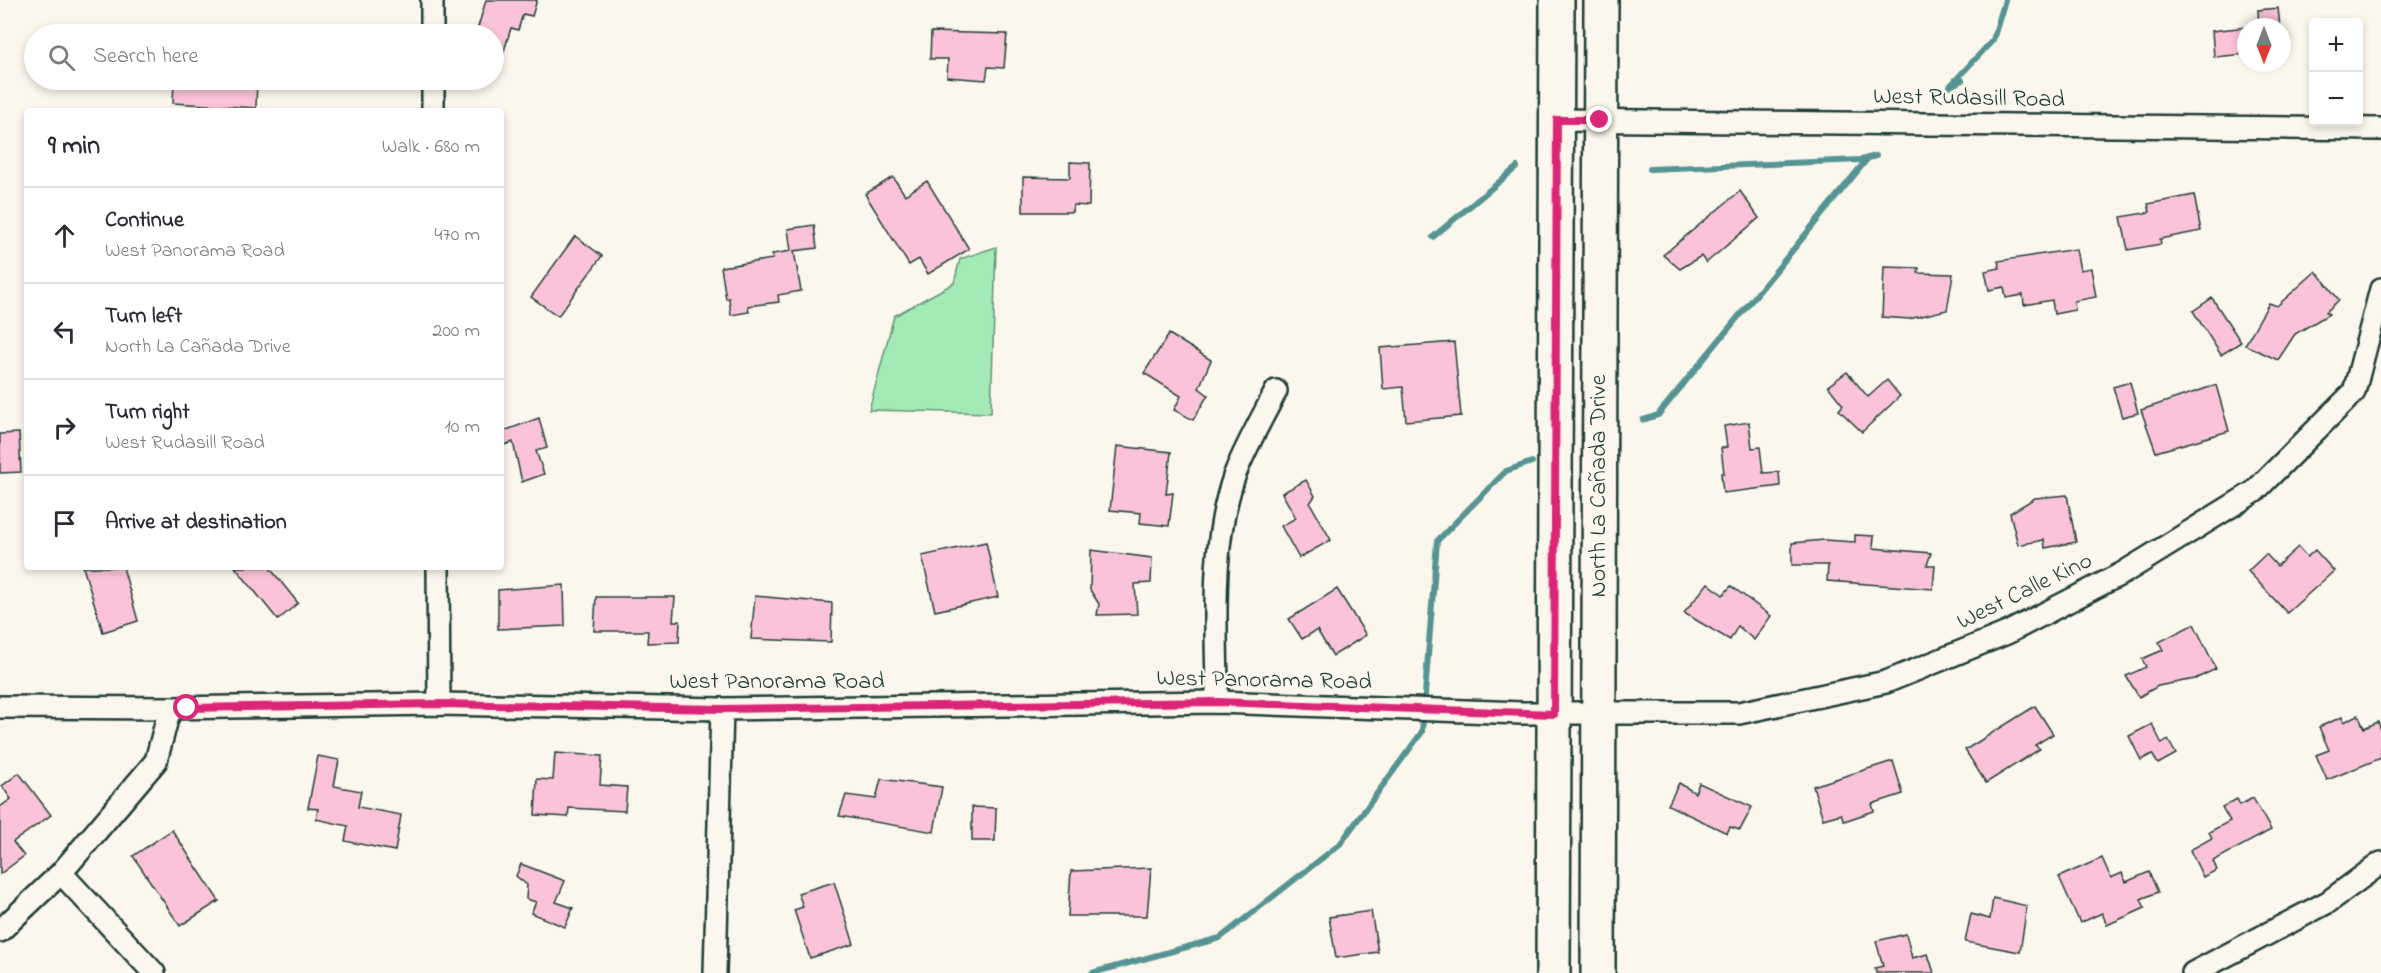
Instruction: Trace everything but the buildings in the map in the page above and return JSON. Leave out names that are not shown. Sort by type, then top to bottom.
[{"type":"main road","name":"North La Cañada Drive","points":[[1553,973],[1557,0]]},
{"type":"main road","name":"North La Cañada Drive","points":[[1598,973],[1601,0]]},
{"type":"street","points":[[432,0],[432,24]]},
{"type":"street","points":[[433,90],[433,108]]},
{"type":"street","name":"West Rudasill Road","points":[[1557,120],[2381,129]]},
{"type":"street","name":"West Calle Kino","points":[[1554,714],[1739,713],[1886,682],[2007,633],[2123,573],[2254,492],[2354,392],[2381,289]]},
{"type":"street","points":[[1218,702],[1217,578],[1223,521],[1235,474],[1276,391]]},
{"type":"street","points":[[438,570],[439,704]]},
{"type":"street","name":"West Panorama Road","points":[[0,706],[170,708],[439,704],[722,709],[1218,702],[1554,714]]},
{"type":"street","points":[[0,931],[61,873],[156,761],[170,708]]},
{"type":"street","points":[[715,973],[722,709]]},
{"type":"street","points":[[2193,973],[2328,902],[2381,863]]},
{"type":"street","points":[[61,873],[154,973]]},
{"type":"green space","points":[[996,247],[991,413],[869,410],[894,316],[954,283],[960,259]]},
{"type":"waterway","points":[[1962,80],[1950,86],[1993,40],[2005,0]]},
{"type":"waterway","points":[[1650,169],[1861,160],[1876,156]]},
{"type":"waterway","points":[[1643,420],[1658,415],[1868,158]]},
{"type":"waterway","points":[[1433,237],[1517,167]]},
{"type":"waterway","points":[[1092,973],[1220,938],[1340,844],[1422,732],[1437,541],[1506,471],[1532,462]]},
{"type":"route","points":[[187,708],[439,704],[722,709],[1218,702],[1554,714],[1557,120],[1600,120]]}]
